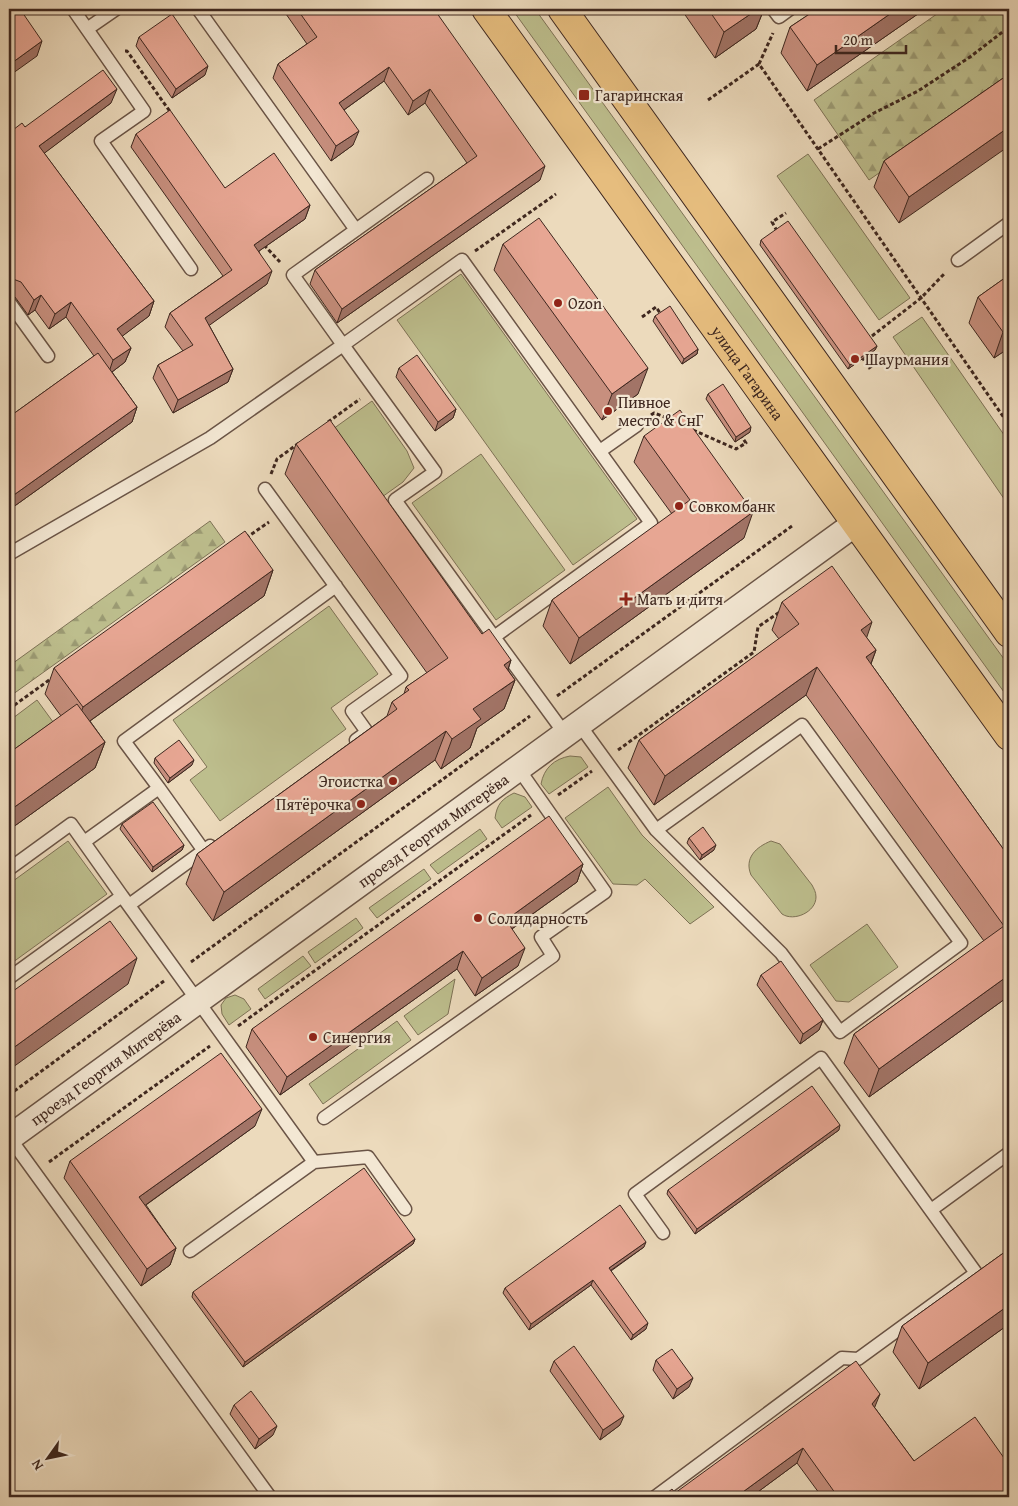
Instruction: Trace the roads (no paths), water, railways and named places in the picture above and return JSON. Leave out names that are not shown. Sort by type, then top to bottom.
[{"type":"main road","name":"улица Гагарина","points":[[486,9],[1009,736]]},
{"type":"main road","points":[[562,9],[1009,633]]},
{"type":"street","name":"проезд Георгия Митерёва","points":[[9,1137],[856,523]]},
{"type":"lane","points":[[73,9],[144,111],[101,141],[191,269]]},
{"type":"lane","points":[[87,29],[116,9]]},
{"type":"lane","points":[[198,9],[356,230]]},
{"type":"lane","points":[[776,13],[790,9]]},
{"type":"lane","points":[[427,179],[293,275],[435,472],[396,500],[543,706],[572,729],[605,760],[656,830],[782,953],[840,1032],[961,943],[802,725],[656,830]]},
{"type":"lane","points":[[958,260],[1009,223]]},
{"type":"lane","points":[[9,554],[210,438],[462,260],[652,523],[494,637]]},
{"type":"lane","points":[[9,302],[48,356]]},
{"type":"lane","points":[[600,451],[637,425]]},
{"type":"lane","points":[[265,489],[401,676],[352,711],[367,732],[344,749]]},
{"type":"lane","points":[[204,851],[124,741],[336,586]]},
{"type":"lane","points":[[324,1118],[553,956],[541,938],[606,892],[518,768]]},
{"type":"lane","points":[[84,842],[158,788]]},
{"type":"lane","points":[[9,869],[70,824],[314,1162]]},
{"type":"lane","points":[[9,978],[220,839]]},
{"type":"lane","points":[[655,1497],[842,1358],[858,1359],[976,1273],[821,1058],[636,1194],[663,1232]]},
{"type":"lane","points":[[9,1137],[270,1497]]},
{"type":"lane","points":[[931,1210],[1009,1153]]},
{"type":"lane","points":[[190,1251],[314,1162],[368,1157],[406,1209]]},
{"type":"place","name":"Гагаринская","points":[[584,95]]},
{"type":"place","name":"Ozon","points":[[558,303]]},
{"type":"place","name":"Шаурмания","points":[[855,359]]},
{"type":"place","name":"Пивное место & СнГ","points":[[608,411]]},
{"type":"place","name":"Совкомбанк","points":[[679,506]]},
{"type":"place","name":"Мать и дитя","points":[[626,599]]},
{"type":"place","name":"Эгоистка","points":[[393,781]]},
{"type":"place","name":"Пятёрочка","points":[[361,804]]},
{"type":"place","name":"Солидарность","points":[[478,918]]},
{"type":"place","name":"Синергия","points":[[313,1037]]}]
